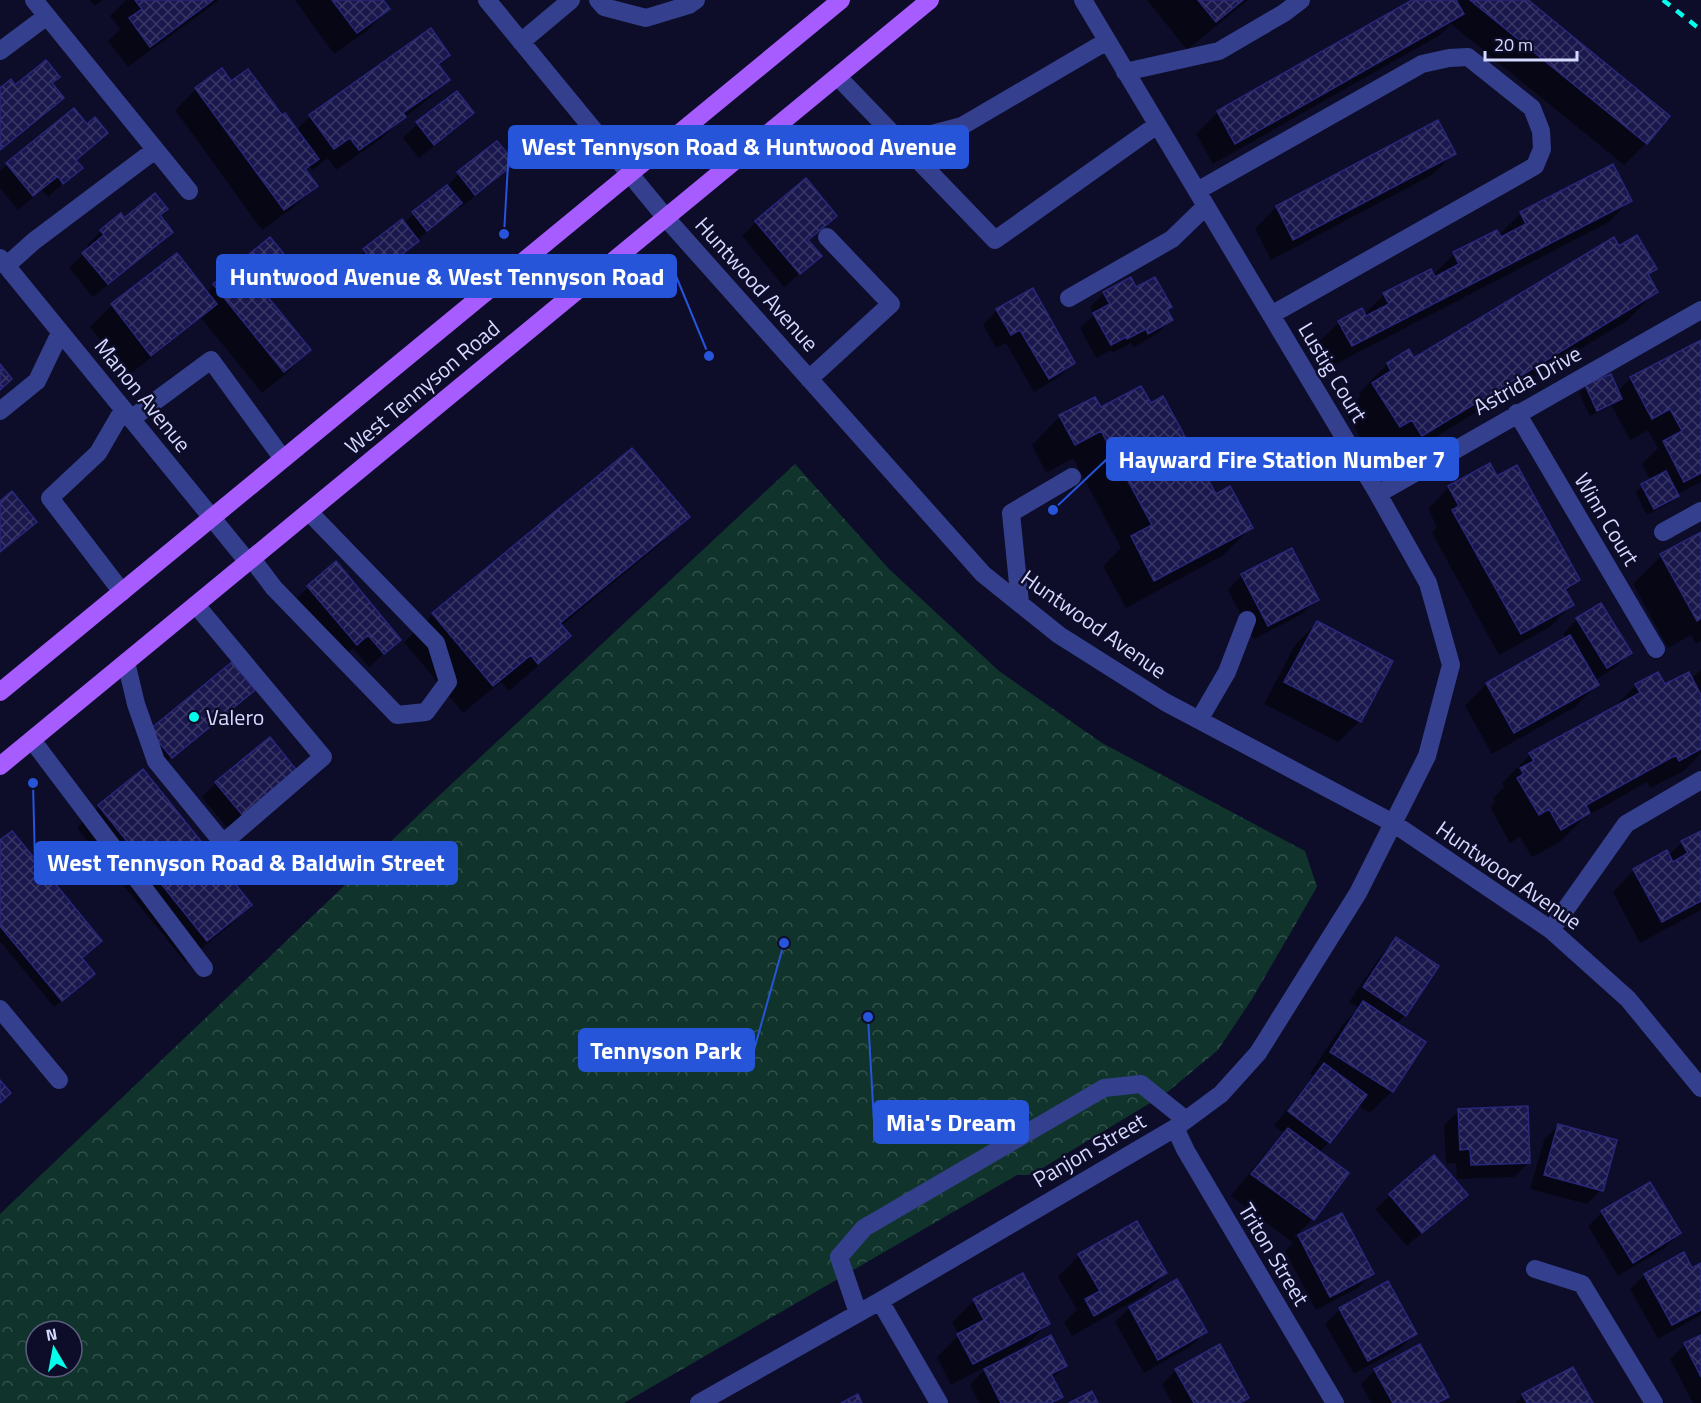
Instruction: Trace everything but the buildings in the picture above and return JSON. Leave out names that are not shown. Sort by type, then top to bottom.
[{"type":"main road","name":"West Tennyson Road","points":[[0,692],[841,0]]},
{"type":"main road","name":"West Tennyson Road","points":[[0,766],[930,0]]},
{"type":"street","points":[[34,0],[189,191]]},
{"type":"street","name":"Huntwood Avenue","points":[[487,0],[666,218],[983,574],[1059,634],[1165,702],[1393,823],[1551,930],[1628,999],[1701,1088]]},
{"type":"street","points":[[522,42],[571,0]]},
{"type":"street","points":[[598,0],[604,7],[646,18],[689,5],[696,0]]},
{"type":"street","name":"Lustig Court","points":[[1083,0],[1378,494],[1428,583],[1451,665],[1427,756],[1393,823]]},
{"type":"street","points":[[1125,72],[1219,51],[1284,13],[1301,0]]},
{"type":"street","points":[[0,51],[47,16]]},
{"type":"street","points":[[901,142],[962,126],[1107,41]]},
{"type":"street","points":[[1069,298],[1172,239],[1201,198],[1422,64],[1449,58],[1468,57],[1532,108],[1540,131],[1542,149],[1535,166],[1271,315]]},
{"type":"street","points":[[838,76],[995,240],[1157,125]]},
{"type":"street","points":[[3,262],[34,242],[155,150]]},
{"type":"street","points":[[809,379],[891,304],[827,237]]},
{"type":"street","name":"Manon Avenue","points":[[3,262],[181,479],[211,519],[274,588],[397,715],[426,712],[448,682],[436,643],[309,512]]},
{"type":"street","name":"Astrida Drive","points":[[1378,494],[1701,310]]},
{"type":"street","points":[[0,411],[37,381],[60,333]]},
{"type":"street","points":[[122,592],[50,498],[98,453],[127,415],[211,360],[283,459]]},
{"type":"street","name":"Winn Court","points":[[1517,413],[1656,648]]},
{"type":"street","points":[[1020,603],[1011,513],[1072,477]]},
{"type":"street","points":[[1663,532],[1701,511]]},
{"type":"street","points":[[126,662],[136,704],[156,761],[224,843],[323,757],[196,605]]},
{"type":"street","points":[[1199,720],[1227,672],[1247,620]]},
{"type":"street","points":[[32,740],[204,968]]},
{"type":"street","points":[[1551,930],[1626,824],[1701,780]]},
{"type":"street","name":"Panjon Street","points":[[699,1403],[880,1301],[1180,1124],[1221,1094],[1258,1053],[1358,893],[1393,823]]},
{"type":"street","points":[[0,1009],[59,1080]]},
{"type":"street","points":[[858,1313],[839,1257],[864,1228],[1104,1088],[1142,1084],[1180,1124]]},
{"type":"street","name":"Triton Street","points":[[1180,1124],[1186,1150],[1335,1403]]},
{"type":"street","points":[[1535,1269],[1582,1284],[1654,1403]]},
{"type":"street","points":[[880,1301],[939,1403]]},
{"type":"green space","points":[[795,464],[889,569],[999,671],[1102,743],[1305,851],[1317,887],[1252,999],[1218,1050],[1165,1094],[1031,1175],[1017,1175],[624,1403],[0,1403],[0,1214],[429,805]]},
{"type":"railway","points":[[1663,0],[1701,30]]},
{"type":"place","name":"West Tennyson Road & Huntwood Avenue","points":[[504,234]]},
{"type":"place","name":"Huntwood Avenue & West Tennyson Road","points":[[709,356]]},
{"type":"place","name":"Hayward Fire Station Number 7","points":[[1053,510]]},
{"type":"place","name":"Valero","points":[[194,717]]},
{"type":"place","name":"West Tennyson Road & Baldwin Street","points":[[33,783]]},
{"type":"place","name":"Tennyson Park","points":[[784,943]]},
{"type":"place","name":"Mia's Dream","points":[[868,1017]]}]
